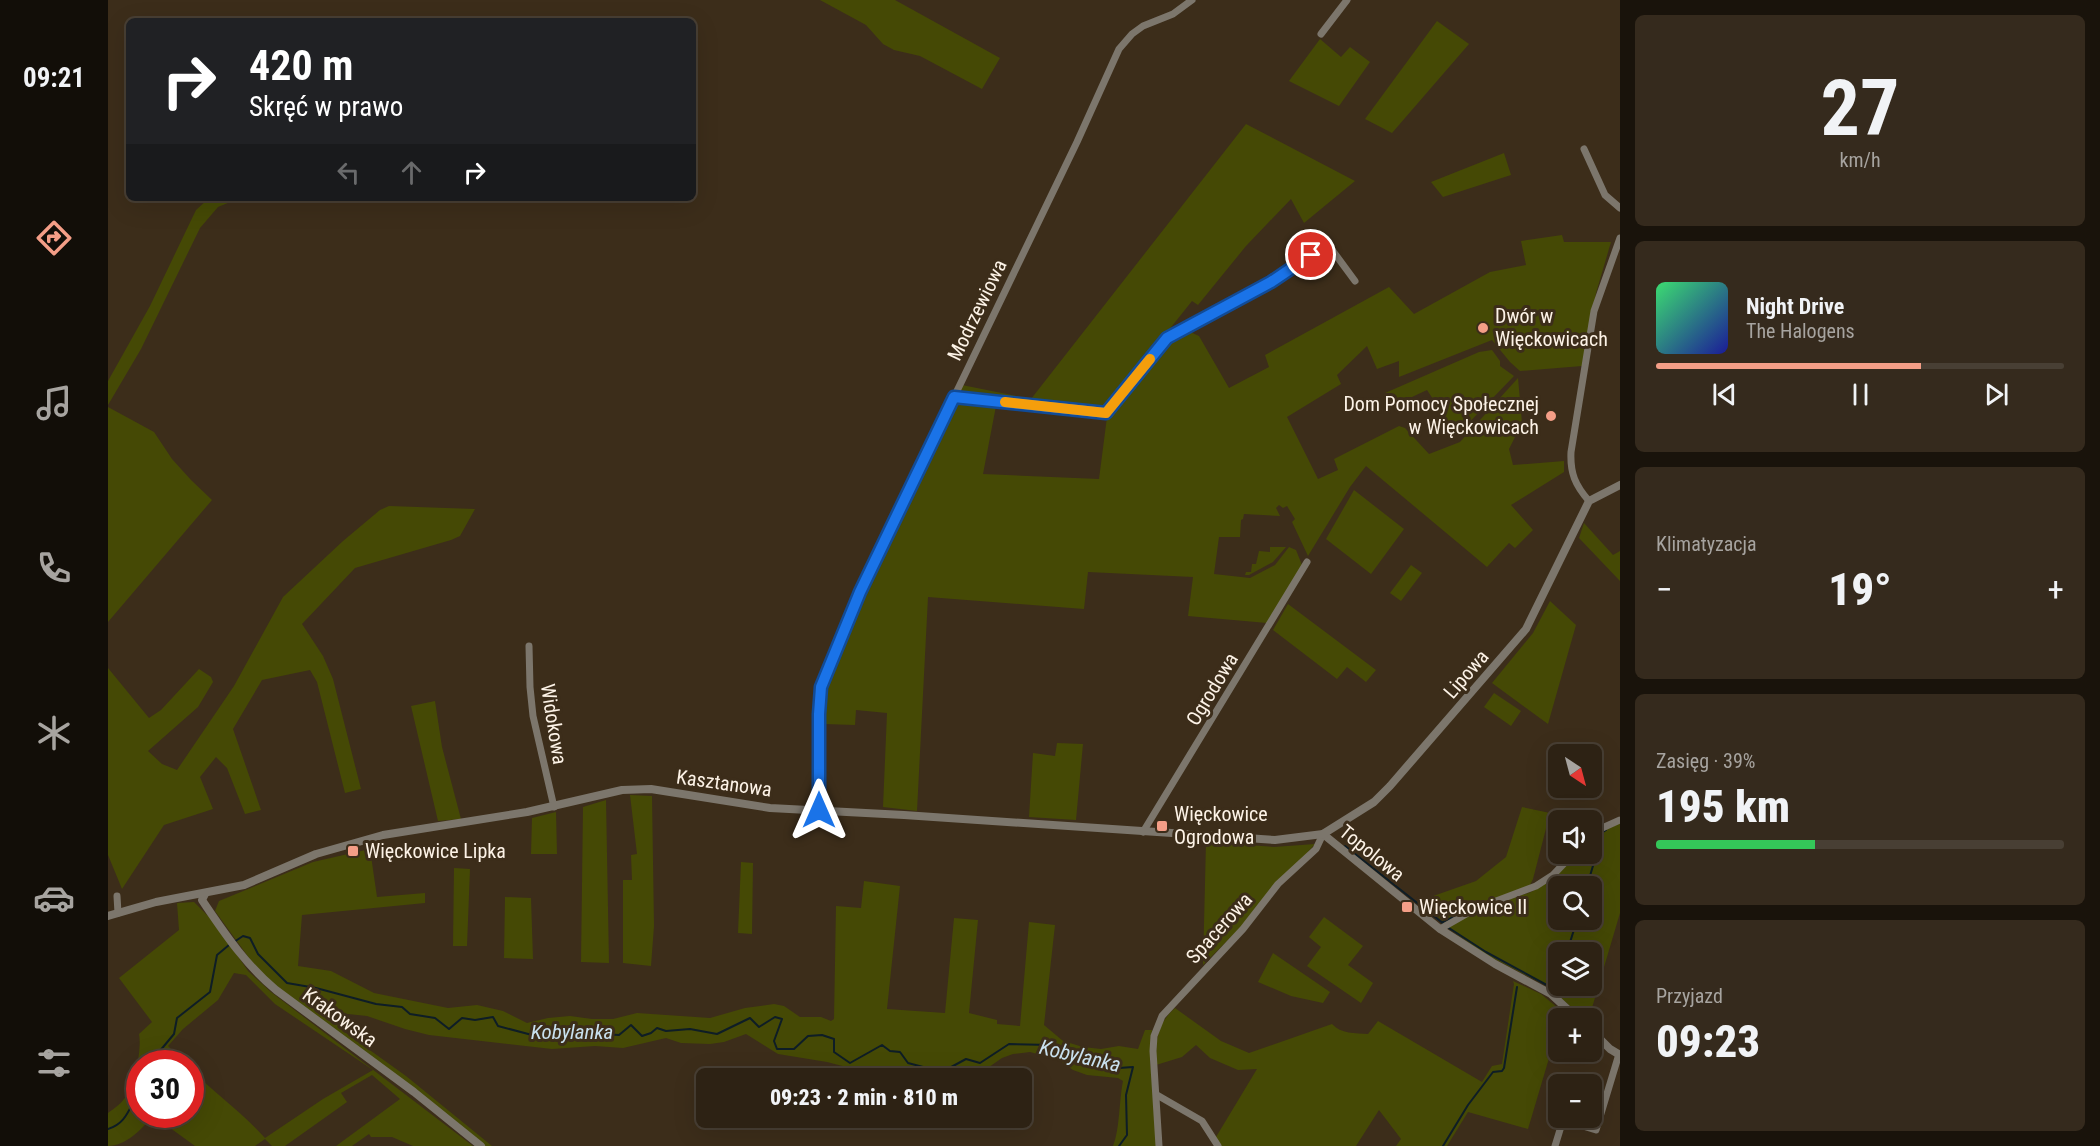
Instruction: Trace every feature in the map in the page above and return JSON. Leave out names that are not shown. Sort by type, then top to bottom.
[{"type":"street","name":"Modrzewiowa","points":[[819,810],[821,687],[855,602],[1077,142],[1119,49],[1132,34],[1143,26],[1173,14],[1192,0]]},
{"type":"street","points":[[1321,34],[1347,0]]},
{"type":"street","points":[[1584,149],[1605,195],[1620,208]]},
{"type":"street","points":[[1620,238],[1594,311],[1570,468],[1573,479],[1589,501],[1620,485]]},
{"type":"street","points":[[954,397],[1106,413],[1167,338],[1271,282],[1327,243],[1355,280]]},
{"type":"street","name":"Lipowa","points":[[1323,834],[1374,802],[1390,786],[1526,629],[1589,501]]},
{"type":"street","name":"Ogrodowa","points":[[1143,832],[1307,562]]},
{"type":"street","name":"Widokowa","points":[[530,646],[530,687],[534,716],[554,807]]},
{"type":"street","name":"Kasztanowa","points":[[108,916],[156,902],[244,885],[316,854],[370,838],[554,807],[632,789],[651,789],[770,808],[1275,840],[1323,834]]},
{"type":"street","points":[[1602,828],[1620,820]]},
{"type":"street","name":"Topolowa","points":[[1323,834],[1440,929],[1495,964],[1551,994],[1566,1008]]},
{"type":"street","name":"Spacerowa","points":[[1160,1146],[1153,1051],[1154,1036],[1162,1016],[1243,929],[1278,884],[1316,849],[1323,834]]},
{"type":"street","points":[[1440,929],[1475,909],[1543,882],[1562,864]]},
{"type":"street","name":"Krakowska","points":[[205,894],[202,900],[237,951],[276,990],[414,1092],[481,1146]]},
{"type":"street","points":[[117,896],[118,913]]},
{"type":"street","points":[[1556,1146],[1563,1120],[1596,1130],[1619,1054],[1602,1041]]},
{"type":"street","points":[[1157,1095],[1202,1121],[1218,1146]]},
{"type":"shaded area","points":[[820,0],[895,0],[1000,58],[982,89],[920,56],[894,50],[883,44],[866,25]]},
{"type":"shaded area","points":[[1437,21],[1469,44],[1392,133],[1365,119]]},
{"type":"shaded area","points":[[1320,39],[1341,57],[1350,47],[1370,62],[1339,106],[1289,81]]},
{"type":"shaded area","points":[[1246,124],[1355,181],[1304,223],[1291,199],[1246,246],[1198,305],[1192,301],[1105,410],[969,395],[960,389],[962,385],[1031,399]]},
{"type":"shaded area","points":[[1504,153],[1511,175],[1443,197],[1431,182]]},
{"type":"shaded area","points":[[206,201],[233,201],[218,207],[200,228],[141,349],[108,405],[108,381],[150,306],[196,210]]},
{"type":"shaded area","points":[[1562,235],[1564,242],[1611,242],[1596,293],[1582,366],[1520,371],[1492,340],[1399,377],[1399,361],[1377,369],[1367,346],[1337,375],[1341,384],[1287,417],[1318,479],[1338,470],[1334,459],[1399,426],[1405,428],[1429,454],[1460,442],[1518,378],[1522,423],[1509,449],[1513,465],[1564,461],[1564,472],[1511,505],[1533,530],[1515,548],[1509,543],[1487,567],[1366,466],[1350,487],[1308,556],[1292,522],[1295,519],[1287,506],[1283,508],[1279,505],[1276,508],[1280,516],[1244,514],[1241,520],[1240,537],[1219,537],[1214,574],[1250,578],[1275,565],[1289,547],[1296,550],[1302,565],[1267,623],[1188,616],[1193,577],[1088,572],[1084,609],[928,597],[917,811],[883,807],[887,713],[856,710],[855,725],[824,724],[827,686],[867,592],[955,402],[996,406],[983,474],[1099,479],[1107,417],[1166,343],[1188,331],[1199,336],[1229,388],[1269,367],[1265,355],[1389,287],[1414,314],[1490,272],[1526,265],[1521,241]]},
{"type":"shaded area","points":[[1492,350],[1500,361],[1500,366],[1514,376],[1457,435],[1427,390],[1412,397],[1386,399],[1385,393],[1479,352]]},
{"type":"shaded area","points":[[108,407],[154,432],[172,459],[212,500],[108,622]]},
{"type":"shaded area","points":[[1354,490],[1404,529],[1371,574],[1326,539]]},
{"type":"shaded area","points":[[389,506],[475,509],[460,536],[355,568],[302,624],[323,656],[333,679],[361,789],[345,793],[317,682],[310,670],[262,680],[233,729],[261,810],[245,814],[227,768],[216,757],[200,777],[213,809],[164,825],[122,889],[108,855],[108,668],[149,718],[161,710],[199,669],[211,677],[213,682],[198,707],[148,751],[162,764],[177,770],[234,686],[283,597],[343,541],[380,510]]},
{"type":"shaded area","points":[[1584,523],[1613,555],[1620,551],[1620,581],[1579,538]]},
{"type":"shaded area","points":[[1270,547],[1286,547],[1273,562],[1245,575],[1246,572],[1251,572],[1252,564],[1256,564],[1259,551],[1270,552]]},
{"type":"shaded area","points":[[1411,565],[1422,573],[1401,601],[1390,593]]},
{"type":"shaded area","points":[[1550,601],[1576,625],[1548,724],[1492,683],[1533,633]]},
{"type":"shaded area","points":[[1288,604],[1376,670],[1366,682],[1347,667],[1337,679],[1273,630]]},
{"type":"shaded area","points":[[1494,693],[1521,711],[1511,726],[1484,707]]},
{"type":"shaded area","points":[[435,701],[442,747],[461,819],[438,821],[411,706]]},
{"type":"shaded area","points":[[1057,743],[1083,744],[1076,820],[1029,817],[1033,753],[1055,756]]},
{"type":"shaded area","points":[[630,795],[652,796],[654,926],[651,966],[623,963],[623,880],[632,880],[631,855],[637,854]]},
{"type":"shaded area","points":[[606,800],[609,963],[581,962],[583,807]]},
{"type":"shaded area","points":[[1522,807],[1548,813],[1548,821],[1530,885],[1462,912],[1445,923],[1419,901],[1476,881],[1506,857]]},
{"type":"shaded area","points":[[556,812],[557,854],[531,854],[532,818]]},
{"type":"shaded area","points":[[1620,822],[1620,913],[1602,974],[1602,942],[1548,942],[1548,987],[1485,954],[1448,928],[1476,911],[1531,892],[1548,881],[1548,930],[1602,930],[1602,876],[1553,876],[1566,864],[1602,864],[1602,831]]},
{"type":"shaded area","points":[[1206,842],[1274,847],[1315,844],[1241,927],[1203,965]]},
{"type":"shaded area","points":[[370,849],[377,897],[425,893],[425,903],[302,915],[298,966],[331,971],[374,993],[448,1008],[477,1005],[503,1011],[527,1023],[570,1016],[613,1019],[637,1013],[710,1018],[745,1008],[774,1004],[784,1006],[800,1017],[821,1017],[831,1021],[834,1019],[836,906],[861,908],[864,881],[900,886],[887,1009],[945,1013],[954,918],[978,920],[969,1013],[997,1020],[997,1024],[1020,1026],[1029,922],[1055,925],[1044,1025],[1063,1041],[1101,1049],[1119,1046],[1138,1049],[1145,1030],[1152,1030],[1150,1060],[1159,1146],[1113,1146],[1123,1081],[1118,1078],[1087,1075],[1073,1070],[1059,1060],[1030,1052],[1002,1058],[988,1068],[877,1066],[850,1068],[778,1054],[746,1034],[724,1042],[710,1044],[681,1043],[666,1038],[623,1048],[595,1046],[552,1049],[429,1035],[367,1016],[348,1014],[340,1020],[339,1028],[406,1076],[492,1146],[483,1146],[263,977],[215,911],[219,901],[313,862]]},
{"type":"shaded area","points":[[741,862],[753,863],[752,934],[738,933]]},
{"type":"shaded area","points":[[454,868],[470,869],[467,946],[453,946]]},
{"type":"shaded area","points":[[505,897],[531,898],[533,959],[504,958]]},
{"type":"shaded area","points":[[194,902],[216,924],[248,971],[271,992],[473,1146],[413,1146],[392,1137],[371,1137],[369,1134],[352,1146],[336,1146],[400,1099],[372,1075],[341,1093],[347,1102],[285,1146],[272,1146],[265,1139],[255,1146],[195,1146],[170,1128],[204,1128],[204,1081],[265,1138],[323,1099],[373,1070],[275,1004],[246,975],[234,973],[218,1000],[183,1029],[168,1046],[172,1050],[139,1050],[139,1034],[152,1022],[119,978],[179,930],[177,903]]},
{"type":"shaded area","points":[[1324,917],[1363,946],[1348,965],[1373,983],[1361,1003],[1307,966],[1321,947],[1309,937]]},
{"type":"shaded area","points":[[1273,953],[1330,992],[1323,1003],[1291,996],[1258,982]]},
{"type":"shaded area","points":[[1513,981],[1541,994],[1558,1008],[1548,1008],[1548,1062],[1528,1129],[1468,1112],[1447,1146],[1396,1146],[1401,1139],[1379,1110],[1356,1146],[1220,1146],[1216,1137],[1257,1069],[1238,1070],[1210,1058],[1196,1045],[1182,1057],[1156,1065],[1158,1034],[1164,1021],[1175,1008],[1221,1041],[1249,1053],[1332,1024],[1344,1031],[1368,1034],[1378,1021],[1482,1082],[1492,1066],[1502,1064]]},
{"type":"shaded area","points":[[1559,996],[1595,996],[1592,1008],[1572,1008]]},
{"type":"shaded area","points":[[126,1095],[126,1128],[142,1128],[126,1140],[108,1146],[108,1113]]},
{"type":"waterway","points":[[1590,876],[1603,832],[1606,830]]},
{"type":"waterway","points":[[1345,846],[1449,928],[1486,952],[1548,986]]},
{"type":"waterway","points":[[1443,922],[1464,912]]},
{"type":"waterway","points":[[1570,942],[1574,930]]},
{"type":"waterway","name":"Kobylanka","points":[[234,942],[243,936],[250,938],[258,954],[287,983],[376,1004],[402,1007],[410,1014],[435,1018],[449,1029],[462,1018],[475,1020],[493,1017],[498,1026],[532,1035],[550,1031],[619,1035],[631,1025],[642,1036],[657,1028],[666,1031],[690,1029],[717,1034],[750,1018],[759,1027],[775,1017],[782,1019],[774,1041],[777,1049],[794,1049],[808,1036],[822,1035],[834,1039],[834,1052],[850,1063],[882,1045],[890,1051],[900,1052],[908,1063],[942,1072],[966,1059],[980,1063],[1009,1044],[1051,1045],[1119,1068],[1133,1067],[1126,1095],[1127,1135],[1119,1146]]},
{"type":"waterway","name":"Kobylanka","points":[[161,1050],[174,1034],[177,1018],[210,992],[217,955],[229,945]]},
{"type":"waterway","points":[[1443,1146],[1468,1105],[1493,1072],[1502,1071],[1504,1068],[1517,987]]},
{"type":"waterway","name":"Kobylanka","points":[[108,1129],[120,1123],[126,1115]]},
{"type":"slow traffic","points":[[1005,402],[1106,413],[1150,359]]},
{"type":"place","name":"Dwór w Więckowicach","points":[[1483,328]]},
{"type":"place","name":"Dom Pomocy Społecznej w Więckowicach","points":[[1551,416]]},
{"type":"place","name":"Więckowice Ogrodowa","points":[[1162,826]]},
{"type":"place","name":"Więckowice Lipka","points":[[353,851]]},
{"type":"place","name":"Więckowice II","points":[[1407,907]]},
{"type":"route","points":[[819,810],[821,687],[860,592],[954,397],[1106,413],[1167,338],[1271,282],[1311,255]]}]
